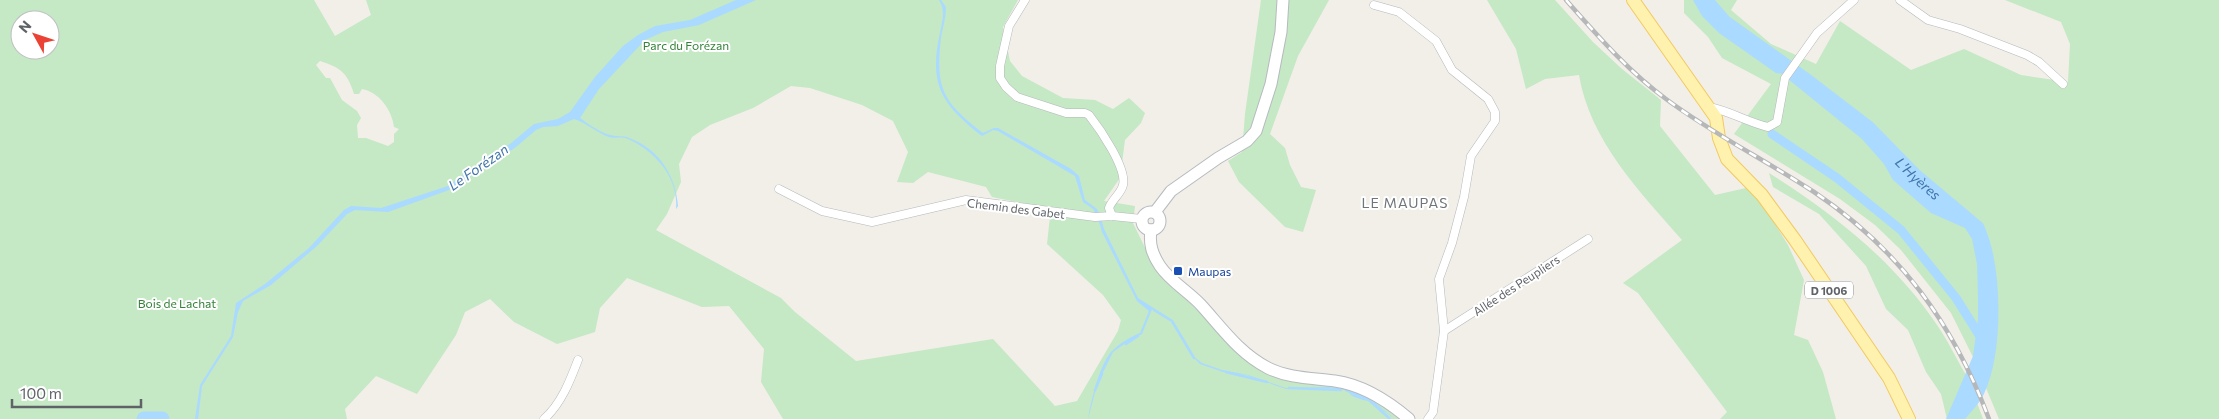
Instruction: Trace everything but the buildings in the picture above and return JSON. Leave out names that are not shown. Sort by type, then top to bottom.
[{"type":"main road","name":"D 1006","points":[[1632,0],[1716,118],[1718,138],[1727,159],[1759,191],[1889,378],[1909,419]]},
{"type":"street","points":[[1025,0],[1008,26],[1000,66],[1000,78],[1006,87],[1017,97],[1066,112],[1085,113],[1089,116],[1118,160],[1123,180],[1121,190],[1111,201],[1108,208],[1112,216]]},
{"type":"street","points":[[1154,212],[1160,217],[1160,222],[1157,228],[1150,230],[1144,227],[1142,219],[1146,213],[1154,212],[1171,191],[1218,158],[1247,141],[1256,131],[1271,84],[1281,32],[1283,0]]},
{"type":"street","points":[[1709,107],[1726,110],[1756,124],[1768,127],[1777,122],[1785,78],[1817,33],[1854,0]]},
{"type":"street","points":[[1900,0],[1928,20],[1960,29],[2040,62],[2063,84]]},
{"type":"street","points":[[1374,5],[1399,12],[1436,41],[1452,70],[1488,99],[1495,112],[1494,121],[1470,156],[1464,197],[1452,243],[1439,279],[1444,331],[1433,412],[1428,419]]},
{"type":"street","name":"Chemin des Gabet","points":[[779,189],[822,212],[872,222],[966,200],[1094,217],[1112,216],[1142,219]]},
{"type":"street","points":[[1150,230],[1151,249],[1160,268],[1201,305],[1226,336],[1255,361],[1280,373],[1335,381],[1358,387],[1386,401],[1409,419]]},
{"type":"street","name":"Allée des Peupliers","points":[[1444,331],[1588,239]]},
{"type":"street","points":[[544,419],[557,405],[578,360]]},
{"type":"green space","points":[[0,0],[314,0],[335,36],[371,15],[366,0],[1018,0],[1003,27],[1010,61],[1022,76],[1063,98],[1095,100],[1113,109],[1129,98],[1145,113],[1141,123],[1125,140],[1120,178],[1104,201],[1135,206],[1133,223],[1155,268],[1209,322],[1264,370],[1372,394],[1404,419],[783,419],[761,382],[764,349],[729,306],[702,307],[627,278],[600,308],[595,332],[557,344],[514,322],[490,299],[465,312],[456,335],[417,394],[376,376],[345,409],[347,419],[0,419]],"holes":[[[320,61],[342,72],[349,81],[354,94],[359,94],[362,89],[374,94],[384,103],[391,114],[394,127],[399,129],[394,134],[394,142],[388,146],[366,138],[358,138],[357,125],[361,118],[357,111],[342,100],[330,78],[326,78],[316,65]],[[791,86],[810,88],[862,105],[893,121],[908,152],[897,182],[913,183],[928,172],[986,187],[992,197],[1047,208],[1050,217],[1047,244],[1103,295],[1121,320],[1118,331],[1077,401],[1055,406],[993,339],[856,361],[795,312],[781,298],[656,230],[667,214],[681,182],[679,164],[692,137],[710,125],[753,108]]]},
{"type":"green space","points":[[1261,0],[1329,0],[1298,56],[1270,134],[1285,148],[1290,165],[1301,187],[1316,190],[1303,232],[1285,227],[1239,182],[1228,161],[1242,152],[1245,114]]},
{"type":"green space","points":[[1487,0],[1555,0],[1593,42],[1622,69],[1661,100],[1660,126],[1715,195],[1746,188],[1763,205],[1788,245],[1804,280],[1794,335],[1808,340],[1823,372],[1836,419],[1720,419],[1727,412],[1638,293],[1623,283],[1682,240],[1634,184],[1605,144],[1585,99],[1579,75],[1545,79],[1526,89],[1516,49]]},
{"type":"green space","points":[[1684,0],[1737,0],[1731,10],[1771,44],[1816,64],[1840,21],[1911,70],[1964,49],[2021,75],[2068,82],[2070,44],[2061,22],[2005,0],[2219,0],[2219,419],[1999,419],[1973,357],[1951,313],[1901,250],[1875,225],[1840,199],[1734,134],[1771,84],[1722,58],[1708,37],[1684,13]]},
{"type":"green space","points":[[1769,173],[1817,205],[1861,240],[1902,280],[1937,325],[1966,375],[1947,419],[1941,394],[1926,372],[1908,330],[1886,309],[1866,266],[1819,214],[1773,187]]},
{"type":"green space","points":[[1975,397],[1983,419],[1965,419]]},
{"type":"water","points":[[736,0],[756,0],[699,25],[663,32],[645,40],[599,89],[580,118],[606,134],[627,137],[640,143],[657,156],[670,174],[674,184],[678,206],[676,209],[674,187],[669,176],[656,158],[638,144],[626,138],[609,137],[574,119],[558,126],[543,127],[536,130],[516,147],[449,190],[388,212],[355,210],[347,214],[317,246],[271,285],[243,301],[238,312],[233,337],[202,386],[198,419],[195,419],[200,385],[231,336],[236,303],[265,284],[309,248],[344,210],[351,206],[381,208],[448,186],[486,158],[510,144],[534,124],[558,119],[570,112],[595,77],[623,46],[638,35],[655,26],[690,20]]},
{"type":"water","points":[[939,0],[946,7],[939,55],[939,70],[945,93],[951,103],[969,122],[983,133],[998,128],[1071,169],[1079,176],[1085,200],[1097,209],[1104,229],[1138,298],[1172,320],[1193,356],[1202,363],[1222,370],[1248,375],[1286,388],[1329,387],[1347,389],[1353,395],[1359,395],[1364,399],[1373,401],[1395,419],[1370,401],[1352,396],[1347,390],[1328,388],[1286,389],[1246,375],[1223,372],[1200,364],[1193,357],[1172,322],[1152,309],[1142,334],[1113,352],[1097,385],[1088,419],[1091,402],[1104,363],[1113,350],[1119,345],[1140,333],[1149,311],[1137,301],[1102,232],[1097,215],[1093,209],[1083,202],[1075,176],[998,131],[993,130],[982,136],[948,104],[938,81],[936,67],[943,16]]},
{"type":"water","points":[[1693,0],[1705,0],[1724,22],[1804,79],[1868,128],[1915,176],[1977,228],[1984,249],[1988,273],[1990,325],[1982,376],[1965,419],[1946,419],[1973,356],[1978,320],[1977,264],[1972,239],[1965,228],[1931,213],[1893,180],[1884,164],[1862,139],[1788,79],[1785,74],[1776,73],[1719,33],[1702,16]]},
{"type":"waterway","name":"L'Hyères","points":[[1705,0],[1724,22],[1804,79],[1868,128],[1915,176],[1977,228],[1983,245],[1990,287],[1991,310],[1988,354],[1977,391],[1956,419]]},
{"type":"waterway","points":[[1772,134],[1837,178],[1901,230],[1956,298],[1988,349]]},
{"type":"waterway","points":[[1154,310],[1172,321],[1194,358]]},
{"type":"waterway","points":[[1126,344],[1138,336]]},
{"type":"waterway","points":[[1226,372],[1267,382]]},
{"type":"waterway","points":[[1095,390],[1102,374]]},
{"type":"waterway","points":[[1289,388],[1341,390]]},
{"type":"waterway","points":[[1346,390],[1369,400],[1390,419]]},
{"type":"waterway","name":"Le Forézan","points":[[144,419],[162,419]]},
{"type":"railway","points":[[1566,0],[1626,65],[1666,99],[1702,124],[1814,192],[1872,238],[1920,291],[1940,320],[1975,384],[1989,419]]},
{"type":"place","name":"Maupas","points":[[1178,271]]},
{"type":"district","name":"LE MAUPAS","points":[[1405,202]]},
{"type":"park label","name":"Parc du Forézan","points":[[686,45]]},
{"type":"park label","name":"Bois de Lachat","points":[[177,303]]}]
